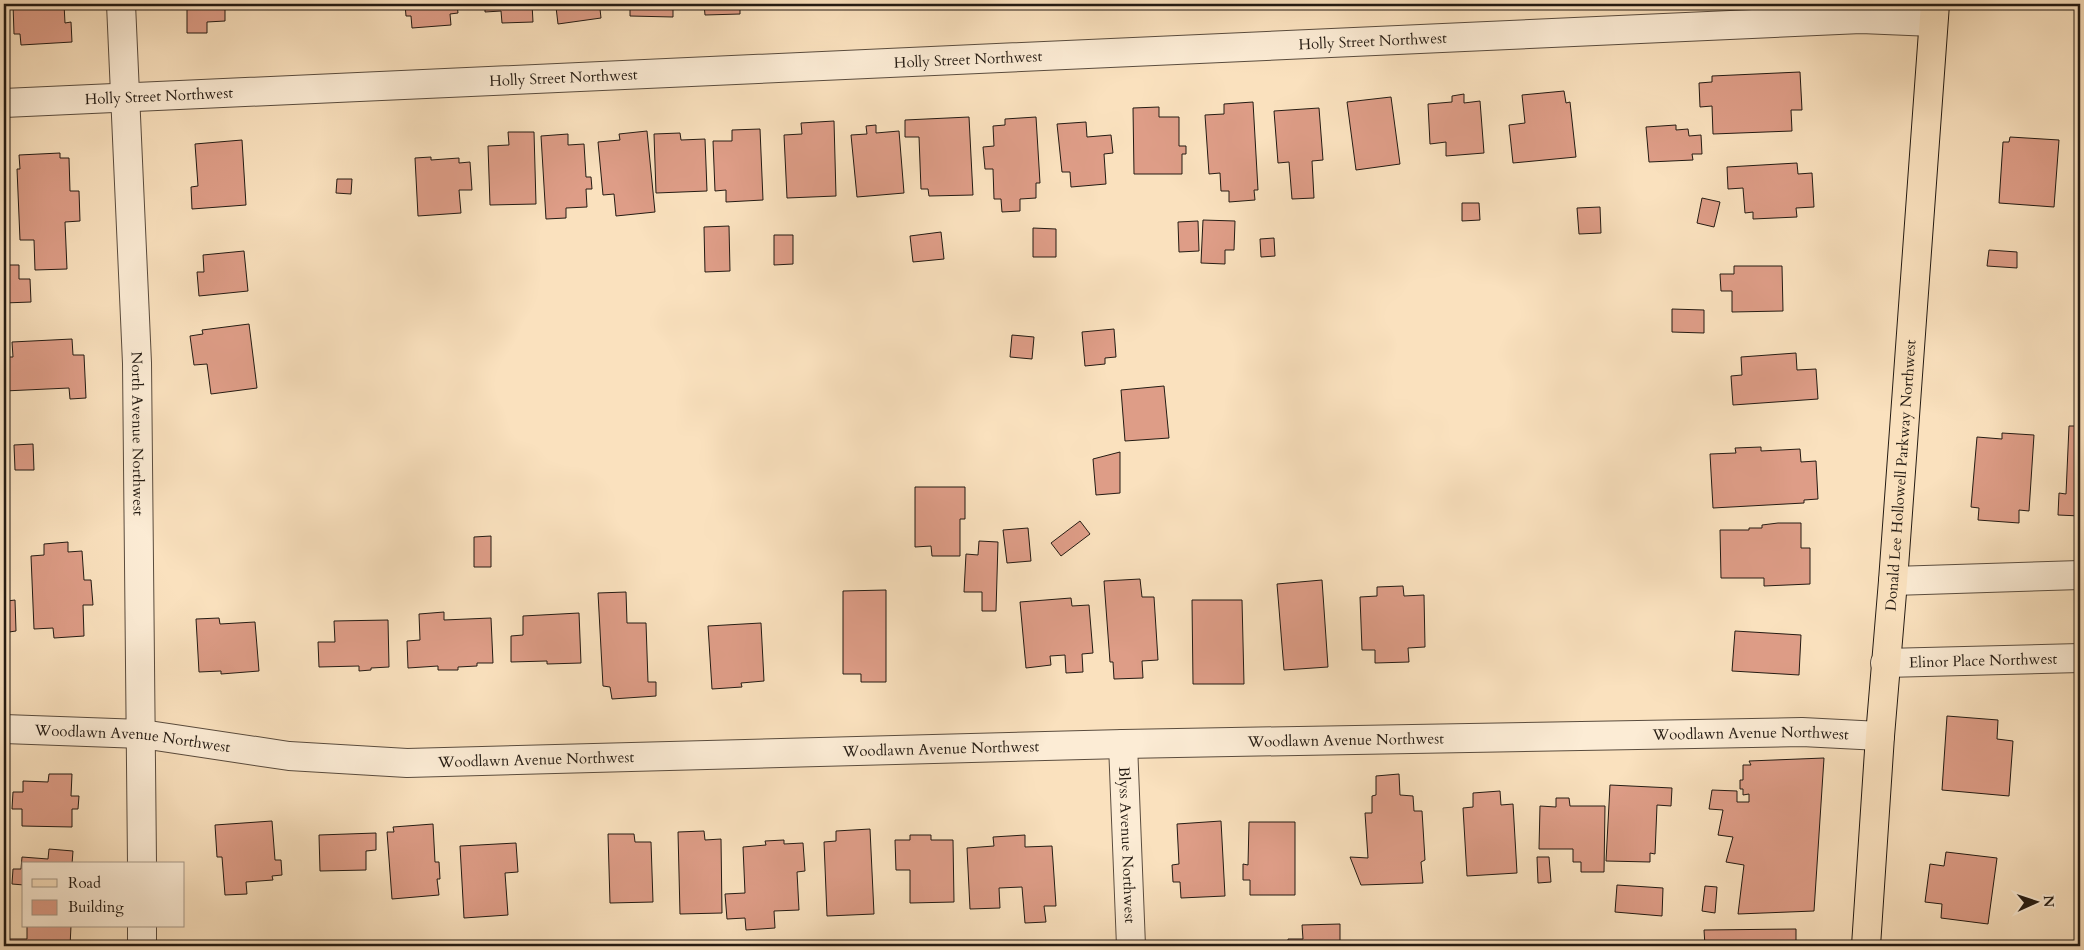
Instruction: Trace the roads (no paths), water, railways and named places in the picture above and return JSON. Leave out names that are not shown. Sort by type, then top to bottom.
[{"type":"main road","name":"Donald Lee Hollowell Parkway Northwest","points":[[1866,946],[1885,663],[1893,581],[1934,13]]},
{"type":"street","name":"North Avenue Northwest","points":[[122,4],[136,364],[142,734],[142,862]]},
{"type":"street","name":"Holly Street Northwest","points":[[4,104],[1861,19],[1934,13]]},
{"type":"street","points":[[1893,581],[2080,574]]},
{"type":"street","name":"Elinor Place Northwest","points":[[1885,663],[2080,658]]},
{"type":"street","name":"Woodlawn Avenue Northwest","points":[[4,729],[142,734],[290,756],[407,763],[1123,744],[1802,732],[1880,736]]},
{"type":"street","name":"Blyss Avenue Northwest","points":[[1123,744],[1131,946]]},
{"type":"street","points":[[142,928],[142,946]]}]
